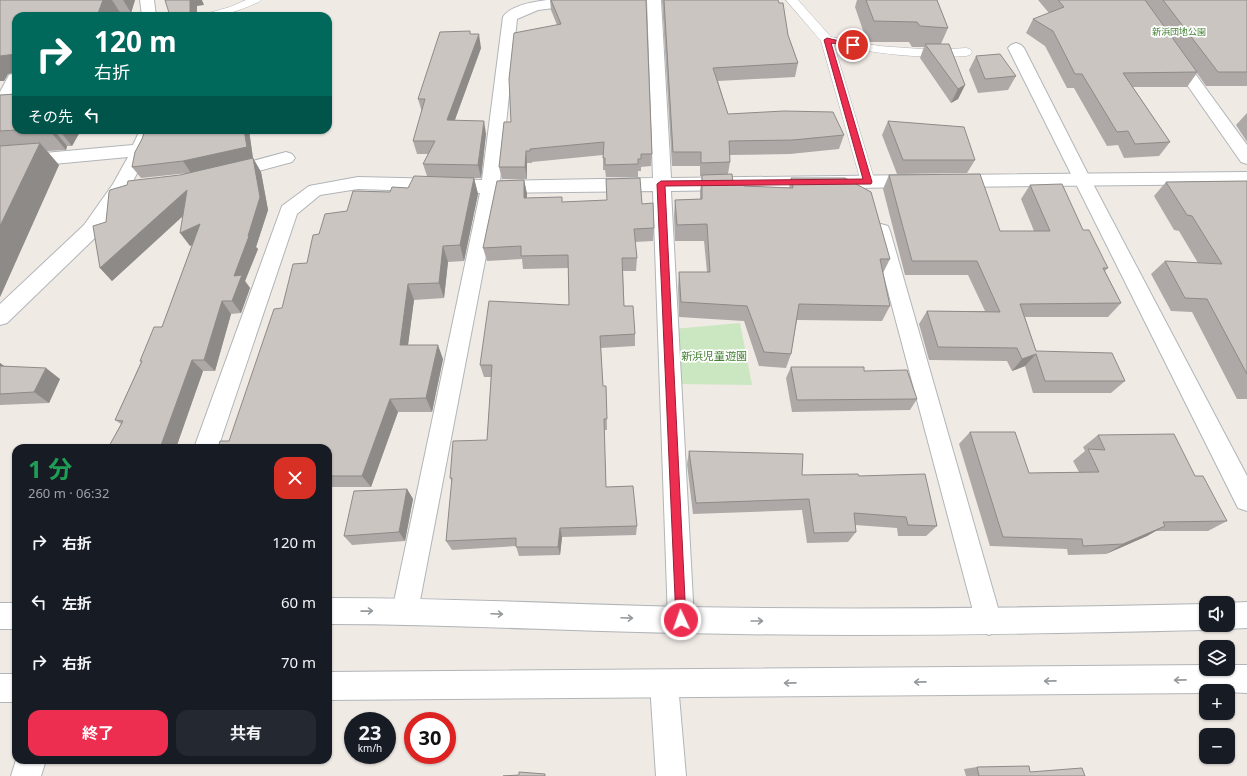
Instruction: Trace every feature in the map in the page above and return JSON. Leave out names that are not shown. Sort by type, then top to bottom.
[{"type":"street","points":[[146,0],[148,12]]},
{"type":"street","points":[[405,611],[490,187],[510,17],[518,12],[532,8],[586,0]]},
{"type":"street","points":[[654,0],[681,620]]},
{"type":"street","points":[[1166,44],[1247,158]]},
{"type":"street","points":[[1016,48],[1082,180],[1247,500]]},
{"type":"street","points":[[0,109],[10,79]]},
{"type":"street","points":[[0,317],[91,230],[121,187],[146,134]]},
{"type":"street","points":[[0,163],[140,150]]},
{"type":"street","points":[[214,177],[286,158]]},
{"type":"street","points":[[207,444],[289,211],[315,190],[358,182],[490,187],[1247,178]]},
{"type":"street","points":[[868,182],[989,622]]},
{"type":"street","points":[[121,187],[142,186]]},
{"type":"street","points":[[332,611],[405,611],[681,620],[989,622],[1199,616]]},
{"type":"street","points":[[1235,616],[1247,615]]},
{"type":"street","points":[[0,616],[12,616]]},
{"type":"street","points":[[332,686],[1247,679]]},
{"type":"street","points":[[664,684],[671,776]]},
{"type":"street","points":[[0,688],[12,688]]},
{"type":"street","points":[[26,776],[30,764]]},
{"type":"lane","points":[[223,12],[255,0]]},
{"type":"lane","points":[[797,3],[827,40],[868,182]]},
{"type":"lane","points":[[827,40],[879,50],[936,54],[966,52]]},
{"type":"green space","name":"新浜児童遊園","points":[[740,323],[752,385],[676,384],[673,329]]},
{"type":"building","points":[[0,0],[103,0],[98,12],[12,12],[12,54],[0,56]]},
{"type":"building","points":[[165,0],[190,0],[190,12],[169,12]]},
{"type":"building","points":[[551,0],[646,0],[652,154],[641,154],[641,159],[638,159],[638,164],[605,165],[605,158],[603,158],[604,142],[530,149],[530,151],[526,151],[525,167],[499,167],[504,122],[511,122],[509,79],[514,33],[561,24]]},
{"type":"building","points":[[664,0],[778,0],[779,3],[783,3],[788,35],[798,63],[713,68],[728,114],[784,111],[833,112],[844,135],[793,140],[729,141],[730,162],[701,163],[701,152],[673,152]]},
{"type":"building","points":[[866,0],[937,0],[948,28],[920,26],[917,22],[874,21]]},
{"type":"building","points":[[1058,0],[1145,0],[1197,72],[1123,73],[1170,142],[1135,144],[1128,131],[1117,132],[1082,74],[1075,74],[1053,31],[1033,19],[1064,7]]},
{"type":"building","points":[[1163,0],[1247,0],[1247,72],[1218,72]]},
{"type":"building","points":[[470,31],[470,34],[479,34],[447,120],[484,121],[478,165],[423,164],[435,141],[413,141],[425,99],[418,99],[440,32]]},
{"type":"building","points":[[925,44],[949,44],[965,85],[958,89]]},
{"type":"building","points":[[1000,54],[1016,76],[985,79],[976,56]]},
{"type":"building","points":[[12,94],[12,130],[0,131],[0,95]]},
{"type":"building","points":[[888,121],[964,127],[975,160],[903,160]]},
{"type":"building","points":[[144,134],[245,134],[247,147],[183,161],[132,167],[135,152]]},
{"type":"building","points":[[40,143],[0,226],[0,146]]},
{"type":"building","points":[[253,158],[260,197],[249,236],[234,276],[242,275],[232,301],[222,301],[204,360],[192,360],[161,444],[110,444],[123,421],[115,420],[142,361],[140,361],[154,327],[162,327],[200,224],[180,233],[187,190],[100,268],[93,226],[106,222],[110,190],[127,185],[128,181],[180,175]]},
{"type":"building","points":[[732,174],[733,183],[743,183],[744,186],[793,188],[791,178],[845,178],[871,192],[890,259],[880,259],[890,306],[799,304],[791,354],[764,352],[747,306],[681,302],[679,272],[710,272],[707,224],[677,225],[675,200],[702,199],[702,175]]},
{"type":"building","points":[[980,174],[1000,231],[1050,231],[1030,185],[1062,184],[1083,230],[1089,230],[1108,268],[1103,268],[1121,303],[1020,304],[1036,351],[1112,353],[1125,381],[1045,381],[1036,354],[1022,359],[1017,348],[938,347],[927,311],[1000,312],[977,261],[912,261],[889,175]]},
{"type":"building","points":[[414,176],[474,178],[460,245],[443,246],[439,283],[408,284],[400,345],[438,345],[426,398],[390,399],[362,476],[332,476],[332,444],[219,444],[220,441],[229,441],[274,309],[282,308],[293,264],[307,263],[313,235],[319,234],[325,214],[347,211],[353,191],[390,192],[392,187],[408,188]]},
{"type":"building","points":[[640,178],[642,204],[653,203],[654,228],[634,229],[637,258],[622,258],[624,306],[633,306],[635,334],[600,336],[603,386],[606,386],[607,419],[604,419],[606,487],[633,486],[637,526],[560,528],[558,547],[516,547],[516,538],[446,541],[452,478],[450,478],[453,441],[487,440],[492,365],[480,365],[489,301],[569,305],[568,255],[521,256],[521,246],[483,248],[497,181],[524,180],[524,198],[562,197],[562,202],[607,200],[606,179]]},
{"type":"building","points":[[1247,181],[1247,374],[1207,299],[1185,298],[1165,261],[1222,264],[1192,216],[1187,215],[1166,182]]},
{"type":"building","points":[[0,366],[46,368],[34,392],[0,394]]},
{"type":"building","points":[[791,367],[864,367],[864,371],[907,370],[917,399],[797,400]]},
{"type":"building","points":[[970,432],[1015,432],[1029,473],[1099,472],[1088,449],[1105,450],[1098,435],[1174,434],[1195,476],[1203,476],[1227,521],[1163,522],[1165,526],[1123,544],[1083,546],[1082,539],[1003,537]]},
{"type":"building","points":[[689,451],[803,454],[802,475],[858,474],[859,476],[925,474],[937,526],[908,525],[906,517],[854,513],[856,532],[814,533],[809,499],[696,503]]},
{"type":"building","points":[[407,489],[399,532],[344,536],[354,491]]},
{"type":"building","points":[[1029,766],[1030,772],[1082,768],[1085,776],[979,776],[977,767]]},
{"type":"building","points":[[519,772],[545,774],[545,776],[503,776],[519,775]]},
{"type":"route","points":[[681,620],[661,184],[868,182],[827,40],[853,45]]},
{"type":"park label","name":"新浜団地公園","points":[[1179,31]]}]
